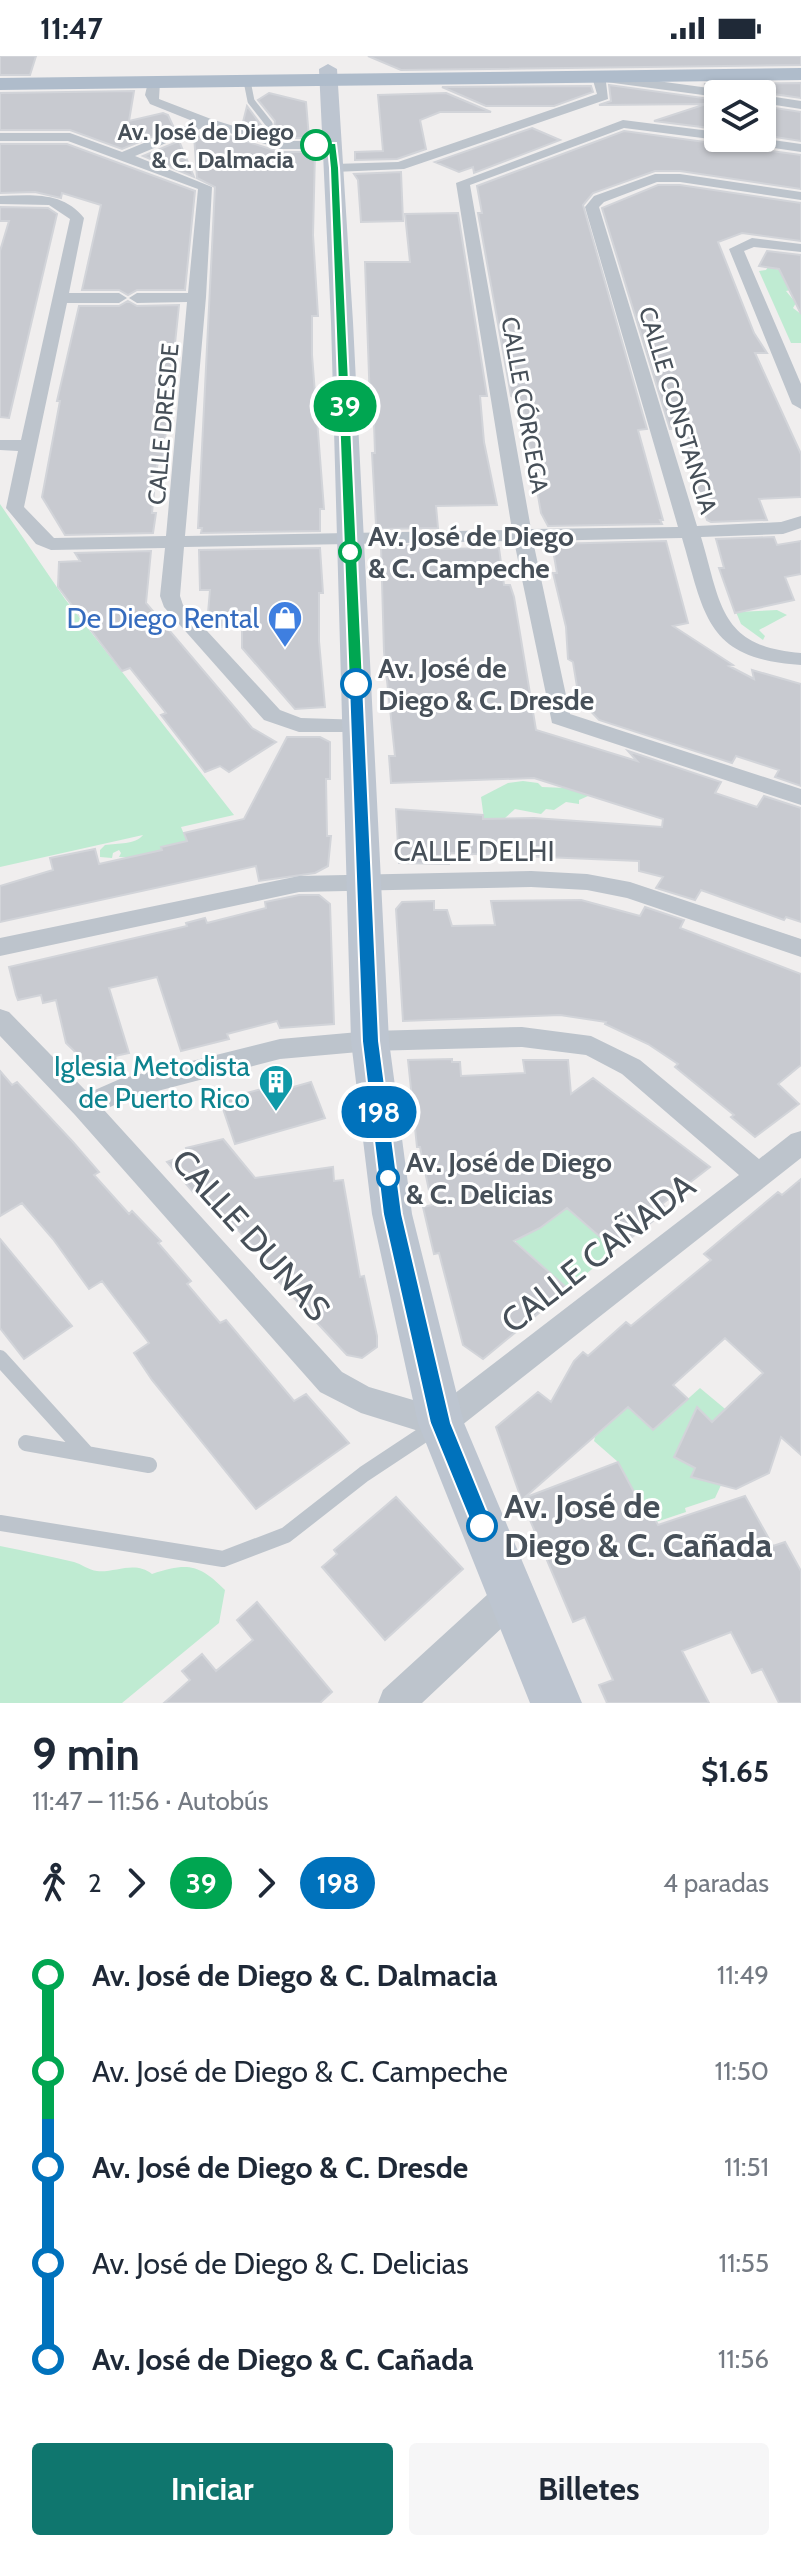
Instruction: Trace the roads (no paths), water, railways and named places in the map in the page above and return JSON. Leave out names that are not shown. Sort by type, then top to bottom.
[{"type":"main road","points":[[0,74],[215,71],[322,65],[801,63]]},
{"type":"main road","points":[[0,84],[247,81],[322,65]]},
{"type":"main road","points":[[322,65],[334,157],[370,1041],[392,1214],[441,1423],[556,1703]]},
{"type":"main road","points":[[215,71],[322,65],[676,82],[801,74]]},
{"type":"street","points":[[154,82],[151,95],[154,101],[206,122],[285,146],[399,166],[604,96],[598,77]]},
{"type":"street","points":[[676,82],[704,89]]},
{"type":"street","points":[[776,101],[801,105]]},
{"type":"street","points":[[0,137],[61,136],[124,156],[206,122]]},
{"type":"street","name":"CALLE CÓRCEGA","points":[[704,134],[623,124],[463,183],[523,536],[560,718],[801,797]]},
{"type":"street","points":[[776,144],[801,148]]},
{"type":"street","name":"CALLE DRESDE","points":[[124,156],[205,187],[198,297],[170,587],[174,607],[272,715],[299,725],[357,725]]},
{"type":"street","name":"CALLE CONSTANCIA","points":[[801,196],[680,178],[655,178],[599,199],[592,207],[715,617],[726,633],[743,645],[771,656],[801,659]]},
{"type":"street","points":[[0,200],[48,200],[72,211],[77,218],[15,508],[43,540],[65,545],[523,536],[783,528],[801,522]]},
{"type":"street","points":[[801,248],[752,242],[738,245],[736,254],[801,404]]},
{"type":"street","points":[[137,298],[198,297]]},
{"type":"street","points":[[61,298],[119,298]]},
{"type":"street","points":[[0,445],[27,446]]},
{"type":"street","name":"CALLE DELHI","points":[[0,947],[299,884],[531,879],[587,882],[630,890],[801,948]]},
{"type":"street","name":"CALLE DUNAS","points":[[0,1019],[85,1107],[331,1382],[361,1399],[441,1423]]},
{"type":"street","points":[[85,1107],[120,1090],[280,1049],[370,1041],[522,1037],[591,1046],[631,1067],[760,1176]]},
{"type":"street","name":"CALLE CAÑADA","points":[[441,1423],[801,1142]]},
{"type":"street","points":[[396,1703],[511,1596]]},
{"type":"lane","points":[[247,81],[251,101],[270,126],[257,137]]},
{"type":"lane","points":[[0,1358],[87,1454]]},
{"type":"lane","points":[[0,1523],[223,1559],[286,1535],[364,1474],[441,1423]]},
{"type":"lane","points":[[26,1443],[149,1465]]},
{"type":"place","name":"Av. José de Diego & C. Dalmacia","points":[[316,145]]},
{"type":"place","name":"Av. José de Diego & C. Campeche","points":[[350,552]]},
{"type":"place","name":"De Diego Rental","points":[[285,649]]},
{"type":"place","name":"Av. José de Diego & C. Dresde","points":[[356,684]]},
{"type":"place","name":"Iglesia Metodista de Puerto Rico","points":[[276,1113]]},
{"type":"place","name":"Av. José de Diego & C. Delicias","points":[[388,1178]]},
{"type":"place","name":"Av. José de Diego & C. Cañada","points":[[482,1526]]}]
